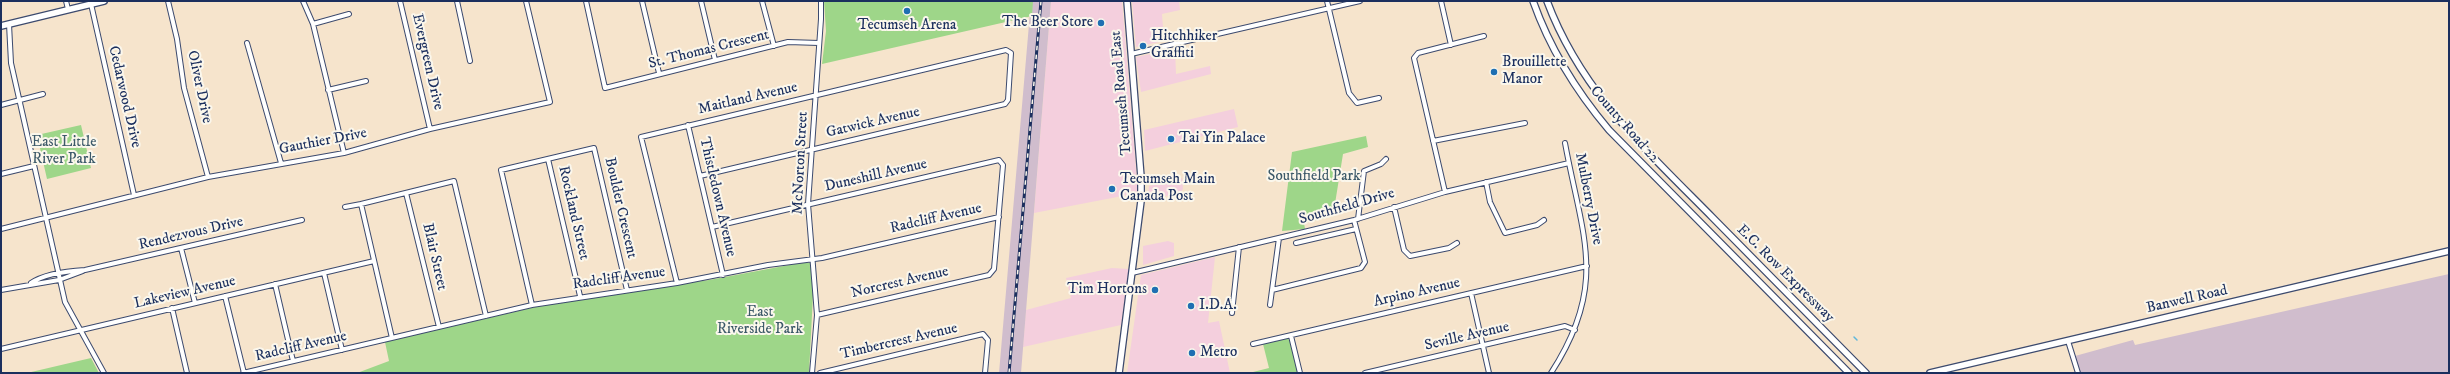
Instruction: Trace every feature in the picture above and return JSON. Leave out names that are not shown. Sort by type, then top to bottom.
[{"type":"main road","points":[[1,26],[104,1]]},
{"type":"main road","name":"Tecumseh Road East","points":[[1119,373],[1141,201],[1141,178],[1127,1]]},
{"type":"main road","name":"County Road 22","points":[[1533,1],[1557,56],[1592,111],[1672,195]]},
{"type":"main road","name":"County Road 22","points":[[1547,1],[1565,44],[1600,99],[1687,191]]},
{"type":"main road","name":"E.C. Row Expressway","points":[[1687,191],[1866,373]]},
{"type":"main road","name":"E.C. Row Expressway","points":[[1672,195],[1849,373]]},
{"type":"main road","name":"Banwell Road","points":[[1930,373],[2449,251]]},
{"type":"street","points":[[66,1],[68,10]]},
{"type":"street","name":"Oliver Drive","points":[[168,1],[177,38],[184,88],[208,178]]},
{"type":"street","points":[[303,1],[313,24],[344,153]]},
{"type":"street","name":"Evergreen Drive","points":[[400,1],[430,129]]},
{"type":"street","points":[[457,1],[470,61]]},
{"type":"street","name":"Gauthier Drive","points":[[1,229],[208,178],[281,163],[313,160],[344,153],[430,129],[550,102],[526,1]]},
{"type":"street","name":"St. Thomas Crescent","points":[[586,1],[604,88],[659,73],[788,42],[819,42]]},
{"type":"street","points":[[642,1],[659,73]]},
{"type":"street","points":[[701,1],[715,60]]},
{"type":"street","points":[[762,1],[774,46]]},
{"type":"street","name":"McNorton Street","points":[[812,373],[817,315],[808,204],[821,1]]},
{"type":"street","points":[[1327,1],[1349,92],[1358,102],[1379,98]]},
{"type":"street","points":[[1131,54],[1360,1]]},
{"type":"street","points":[[1441,1],[1452,44]]},
{"type":"street","name":"Cedarwood Drive","points":[[91,4],[134,195]]},
{"type":"street","points":[[313,24],[349,14]]},
{"type":"street","points":[[8,24],[11,63],[18,101],[65,302],[104,373]]},
{"type":"street","points":[[1444,192],[1414,58],[1418,53],[1484,36]]},
{"type":"street","points":[[248,43],[281,163]]},
{"type":"street","name":"Maitland Avenue","points":[[677,283],[641,137],[1006,50],[1011,53],[1008,100],[1005,104]]},
{"type":"street","points":[[328,90],[366,80]]},
{"type":"street","points":[[1,105],[43,94]]},
{"type":"street","name":"Gatwick Avenue","points":[[700,176],[1005,104]]},
{"type":"street","points":[[1433,141],[1525,123]]},
{"type":"street","name":"Thistledown Avenue","points":[[688,125],[723,275]]},
{"type":"street","name":"Mulberry Drive","points":[[1551,373],[1566,350],[1575,330],[1584,300],[1587,266],[1587,251],[1582,216],[1565,143]]},
{"type":"street","name":"Boulder Crescent","points":[[532,305],[501,170],[594,148],[627,290]]},
{"type":"street","name":"Rockland Street","points":[[548,159],[580,296]]},
{"type":"street","points":[[1272,290],[1361,268],[1364,262],[1356,229],[1356,219],[1364,171],[1381,164],[1386,159]]},
{"type":"street","name":"Duneshill Avenue","points":[[712,227],[999,160],[1003,165],[999,217]]},
{"type":"street","name":"Southfield Drive","points":[[1132,273],[1356,219],[1444,192],[1569,163]]},
{"type":"street","points":[[1,174],[34,166]]},
{"type":"street","points":[[346,207],[454,181],[486,316]]},
{"type":"street","points":[[1486,182],[1490,202],[1505,233],[1537,225],[1544,220]]},
{"type":"street","name":"Blair Street","points":[[406,193],[439,327]]},
{"type":"street","points":[[360,204],[392,338]]},
{"type":"street","points":[[1394,207],[1404,250],[1410,256],[1449,248],[1457,243]]},
{"type":"street","name":"Radcliff Avenue","points":[[243,373],[532,305],[580,296],[677,283],[723,275],[768,265],[813,258],[999,217]]},
{"type":"street","name":"Norcrest Avenue","points":[[817,315],[989,275],[994,269],[999,217]]},
{"type":"street","name":"Rendezvous Drive","points":[[31,283],[36,280],[58,274],[85,270],[302,220]]},
{"type":"street","points":[[1296,243],[1356,229]]},
{"type":"street","points":[[1270,305],[1278,238]]},
{"type":"street","points":[[1232,313],[1239,247]]},
{"type":"street","points":[[181,248],[194,303]]},
{"type":"street","name":"Lakeview Avenue","points":[[1,349],[374,262]]},
{"type":"street","name":"Arpino Avenue","points":[[1253,344],[1587,266]]},
{"type":"street","name":"Rendezvous Drive","points":[[1,290],[31,283],[59,280],[85,270]]},
{"type":"street","points":[[324,273],[342,350]]},
{"type":"street","points":[[275,284],[293,361]]},
{"type":"street","points":[[1471,293],[1489,373]]},
{"type":"street","points":[[226,296],[243,373]]},
{"type":"street","points":[[172,308],[187,373]]},
{"type":"street","name":"Seville Avenue","points":[[1365,373],[1565,326],[1575,330]]},
{"type":"street","name":"Timbercrest Avenue","points":[[820,373],[983,334],[988,340],[986,373]]},
{"type":"street","points":[[1292,336],[1300,373]]},
{"type":"street","points":[[2068,341],[2078,373]]},
{"type":"shaded area","points":[[1031,1],[1051,1],[1021,373],[999,373]]},
{"type":"shaded area","points":[[1051,1],[1122,1],[1138,193],[1034,213]]},
{"type":"shaded area","points":[[1132,1],[1179,1],[1180,10],[1162,14],[1164,41],[1136,47]]},
{"type":"shaded area","points":[[1175,49],[1176,74],[1210,66],[1211,74],[1141,92],[1136,57]]},
{"type":"shaded area","points":[[1234,109],[1238,127],[1145,151],[1144,130]]},
{"type":"shaded area","points":[[1182,178],[1183,189],[1180,193],[1148,200],[1149,186]]},
{"type":"shaded area","points":[[1168,241],[1174,243],[1174,256],[1143,265],[1143,246]]},
{"type":"shaded area","points":[[1215,257],[1208,323],[1219,321],[1230,373],[1127,373],[1141,275]]},
{"type":"shaded area","points":[[1112,268],[1129,269],[1121,325],[1023,347],[1026,310],[1071,298],[1066,278]]},
{"type":"shaded area","points":[[2449,274],[2449,373],[2080,373],[2075,356],[2133,340],[2135,345]]},
{"type":"green space","points":[[824,1],[1033,1],[1032,16],[822,64],[826,31]]},
{"type":"green space","name":"East Little River Park","points":[[81,125],[91,168],[47,179],[37,135]]},
{"type":"green space","name":"Southfield Park","points":[[1366,136],[1368,147],[1343,154],[1333,216],[1304,223],[1305,229],[1282,231],[1292,152]]},
{"type":"green space","name":"East Riverside Park","points":[[800,263],[812,263],[813,295],[809,373],[357,373],[389,361],[385,342],[561,301],[709,280]]},
{"type":"green space","points":[[1286,338],[1290,340],[1298,373],[1249,373],[1269,368],[1263,344]]},
{"type":"green space","points":[[91,358],[99,373],[27,373]]},
{"type":"waterway","points":[[1854,337],[1857,340]]},
{"type":"railway","points":[[1009,373],[1041,1]]},
{"type":"place","name":"Tecumseh Arena","points":[[907,11]]},
{"type":"place","name":"The Beer Store","points":[[1101,23]]},
{"type":"place","name":"Hitchhiker Graffiti","points":[[1143,46]]},
{"type":"place","name":"Brouillette Manor","points":[[1494,72]]},
{"type":"place","name":"Tai Yin Palace","points":[[1171,139]]},
{"type":"place","name":"Tecumseh Main Canada Post","points":[[1112,189]]},
{"type":"place","name":"Tim Hortons","points":[[1155,290]]},
{"type":"place","name":"I.D.A.","points":[[1191,306]]},
{"type":"place","name":"Metro","points":[[1192,353]]}]
